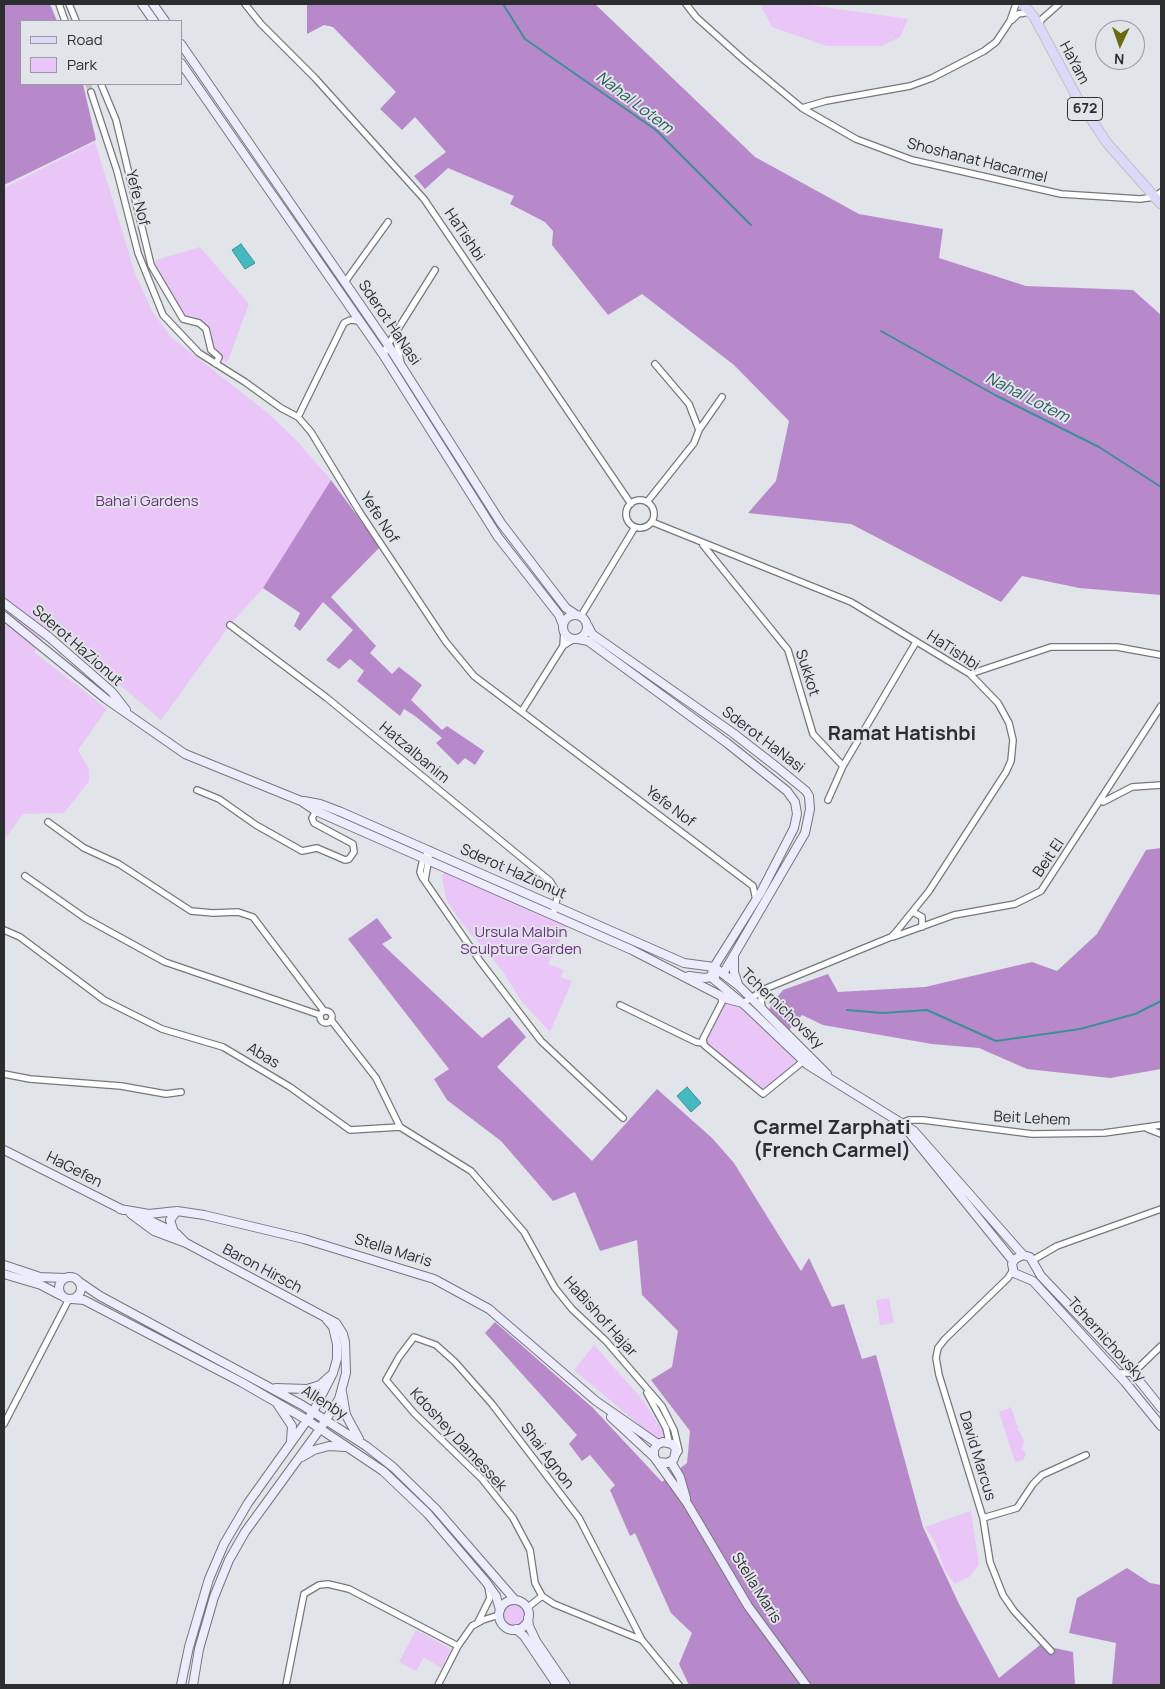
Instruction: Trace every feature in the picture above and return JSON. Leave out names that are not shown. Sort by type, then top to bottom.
[{"type":"main road","name":"HaYam","points":[[1023,4],[1038,25],[1084,108],[1107,142],[1159,198]]},
{"type":"street","points":[[59,4],[65,20]]},
{"type":"street","points":[[69,4],[76,20]]},
{"type":"street","points":[[142,4],[153,20]]},
{"type":"street","points":[[153,4],[164,20]]},
{"type":"street","name":"HaTishbi","points":[[245,4],[261,24],[315,78],[424,199],[631,504]]},
{"type":"street","name":"Shoshanat Hacarmel","points":[[686,4],[696,17],[737,54],[802,108],[856,139],[912,160],[1061,194],[1105,198],[1159,198]]},
{"type":"street","points":[[1010,21],[1016,4]]},
{"type":"street","points":[[1038,25],[1059,4]]},
{"type":"street","points":[[802,108],[826,101],[900,88],[932,78],[990,47],[1010,21],[1018,14],[1030,12]]},
{"type":"street","name":"Sderot HaNasi","points":[[182,45],[388,345],[500,523],[566,608],[578,615]]},
{"type":"street","name":"Sderot HaNasi","points":[[182,64],[384,356],[487,521],[559,615],[564,628]]},
{"type":"street","points":[[100,85],[116,120],[151,265],[183,318],[199,323],[206,328],[210,338],[211,350],[219,357],[216,364]]},
{"type":"street","name":"Yefe Nof","points":[[91,92],[118,171],[138,254],[163,315],[199,353],[245,382],[281,408],[298,417],[311,432],[359,511],[458,660],[482,683],[522,711],[753,886]]},
{"type":"street","points":[[345,282],[388,222]]},
{"type":"street","points":[[384,356],[388,345],[435,270]]},
{"type":"street","points":[[298,417],[344,324],[350,320],[360,321]]},
{"type":"street","points":[[395,334],[401,365]]},
{"type":"street","points":[[655,364],[689,404],[699,430]]},
{"type":"street","points":[[647,502],[694,443],[699,430],[722,397]]},
{"type":"street","points":[[639,501],[647,502],[654,513],[652,522],[643,528],[635,527],[626,517],[631,504],[639,501]]},
{"type":"street","name":"HaTishbi","points":[[652,522],[851,602],[970,674],[998,703],[1009,723],[1013,740],[1011,761],[1006,772],[913,912],[891,937],[767,988],[743,1003]]},
{"type":"street","points":[[522,711],[563,646],[566,618],[578,615],[635,527]]},
{"type":"street","name":"Sukkot","points":[[702,543],[788,650],[813,734],[843,766]]},
{"type":"street","name":"Sderot HaZionut","points":[[4,603],[49,637],[112,692],[129,714]]},
{"type":"street","points":[[563,646],[585,634],[588,626],[578,615]]},
{"type":"street","name":"Sderot HaZionut","points":[[4,616],[106,699],[185,754],[301,801],[316,811],[682,974]]},
{"type":"street","name":"Hatzalbanim","points":[[230,625],[327,698],[550,881],[558,894],[556,906]]},
{"type":"street","name":"Sderot HaNasi","points":[[588,626],[592,634],[733,733],[806,791],[810,809],[805,833],[724,972]]},
{"type":"street","points":[[564,628],[576,639]]},
{"type":"street","name":"Sderot HaNasi","points":[[576,639],[588,641],[771,777],[792,796],[797,808],[796,821],[765,884],[714,967],[711,977]]},
{"type":"street","points":[[828,800],[843,766],[916,642]]},
{"type":"street","points":[[970,674],[1051,647],[1118,647],[1161,655]]},
{"type":"street","name":"Beit El","points":[[891,937],[968,911],[1015,904],[1036,895],[1046,886],[1161,706]]},
{"type":"street","points":[[1099,804],[1132,787],[1161,785]]},
{"type":"street","points":[[197,790],[219,799],[256,826],[302,851],[317,848],[348,860],[354,852],[353,844],[314,823],[312,818],[316,811]]},
{"type":"street","name":"Sderot HaZionut","points":[[301,801],[320,804],[341,812],[684,963],[698,967],[714,967]]},
{"type":"street","points":[[48,822],[84,848],[119,864],[191,911],[213,913],[238,912],[253,917],[322,1013],[323,1022],[331,1020]]},
{"type":"street","points":[[430,850],[426,860],[425,883],[541,1041],[623,1118]]},
{"type":"street","points":[[24,876],[85,918],[164,962],[322,1013],[330,1012],[331,1020],[376,1078],[400,1127]]},
{"type":"street","points":[[756,900],[753,886],[765,884]]},
{"type":"street","points":[[553,915],[556,906]]},
{"type":"street","points":[[913,912],[922,917],[922,927]]},
{"type":"street","points":[[908,918],[909,925],[914,930]]},
{"type":"street","name":"Abas","points":[[4,930],[20,937],[104,1000],[162,1029],[223,1047],[290,1087],[350,1130],[400,1127]]},
{"type":"street","points":[[734,954],[734,972],[739,986]]},
{"type":"street","name":"Tchernichovsky","points":[[714,967],[724,972],[739,986],[805,1057]]},
{"type":"street","points":[[682,974],[711,977],[724,972]]},
{"type":"street","name":"Tchernichovsky","points":[[682,974],[721,996],[743,1003],[827,1074],[919,1136],[1023,1255]]},
{"type":"street","points":[[711,977],[743,1003]]},
{"type":"street","points":[[763,1012],[761,998],[767,988]]},
{"type":"street","points":[[703,1043],[722,1002],[721,996]]},
{"type":"street","points":[[620,1005],[696,1042],[703,1043],[763,1094],[805,1057]]},
{"type":"street","points":[[4,1074],[121,1086],[166,1094],[181,1092]]},
{"type":"street","name":"Beit Lehem","points":[[902,1124],[909,1120],[923,1120],[1032,1134],[1104,1133],[1161,1125]]},
{"type":"street","name":"Tchernichovsky","points":[[902,1124],[1013,1261]]},
{"type":"street","name":"HaBishof Hajar","points":[[400,1127],[471,1171],[524,1232],[555,1288],[572,1309],[606,1341],[662,1406],[673,1427],[679,1451],[673,1460]]},
{"type":"street","points":[[1146,1128],[1161,1134]]},
{"type":"street","name":"HaGefen","points":[[4,1150],[156,1228]]},
{"type":"street","name":"Stella Maris","points":[[120,1209],[154,1214],[174,1212],[304,1239],[434,1279],[489,1309],[596,1401],[656,1459],[688,1502],[748,1606],[806,1685]]},
{"type":"street","points":[[1034,1263],[1023,1255],[1013,1261],[1019,1274],[1033,1271],[1034,1263],[1057,1246],[1161,1209]]},
{"type":"street","points":[[156,1228],[174,1212]]},
{"type":"street","points":[[174,1212],[170,1220],[176,1233]]},
{"type":"street","name":"Baron Hirsch","points":[[156,1228],[176,1233],[186,1243]]},
{"type":"street","name":"Baron Hirsch","points":[[156,1228],[336,1323],[345,1342],[346,1373],[342,1390],[326,1420],[245,1532],[229,1560],[214,1597],[199,1649],[192,1685]]},
{"type":"street","name":"Tchernichovsky","points":[[1034,1263],[1041,1276],[1133,1373],[1161,1408]]},
{"type":"street","name":"Allenby","points":[[4,1265],[40,1277],[72,1278],[100,1296],[313,1412],[366,1446],[393,1467],[436,1509],[515,1600]]},
{"type":"street","name":"Allenby","points":[[4,1274],[41,1285],[68,1298],[84,1300],[268,1397],[350,1448],[383,1471],[428,1514],[486,1582],[496,1596],[500,1612]]},
{"type":"street","name":"Tchernichovsky","points":[[1019,1274],[1033,1281],[1117,1373],[1161,1426]]},
{"type":"street","name":"David Marcus","points":[[1019,1274],[1008,1278],[945,1339],[938,1348],[936,1358],[939,1375],[983,1518],[990,1562],[1004,1595],[1014,1611],[1051,1651]]},
{"type":"street","points":[[65,1278],[59,1287],[68,1298]]},
{"type":"street","points":[[4,1424],[68,1298],[80,1291],[78,1281]]},
{"type":"street","points":[[181,1685],[189,1647],[209,1579],[224,1544],[248,1503],[313,1412],[333,1373],[337,1344],[333,1327],[325,1318]]},
{"type":"street","name":"Shai Agnon","points":[[399,1357],[414,1337],[436,1344],[455,1362],[492,1404],[579,1518],[642,1640]]},
{"type":"street","points":[[1117,1373],[1133,1373],[1161,1346]]},
{"type":"street","name":"Kdoshey Damessek","points":[[399,1357],[386,1380],[414,1413],[482,1479],[513,1518],[530,1550],[535,1583],[542,1596]]},
{"type":"street","points":[[267,1386],[286,1390],[307,1389],[325,1382],[333,1373]]},
{"type":"street","name":"HaBishof Hajar","points":[[638,1378],[666,1428],[669,1442]]},
{"type":"street","points":[[342,1390],[346,1415],[355,1434],[366,1446]]},
{"type":"street","points":[[268,1397],[284,1411],[292,1426],[289,1446]]},
{"type":"street","name":"Stella Maris","points":[[596,1401],[658,1444]]},
{"type":"street","points":[[669,1442],[676,1449],[673,1460],[664,1464],[656,1459],[654,1451],[658,1444],[669,1442]]},
{"type":"street","points":[[298,1459],[314,1450],[329,1446],[350,1448]]},
{"type":"street","points":[[983,1518],[1017,1508],[1033,1484],[1042,1475],[1086,1455]]},
{"type":"street","name":"Stella Maris","points":[[673,1460],[688,1502]]},
{"type":"street","points":[[438,1685],[458,1646],[478,1622],[490,1598],[486,1582]]},
{"type":"street","points":[[286,1685],[304,1594],[319,1585],[328,1584],[349,1589],[458,1646]]},
{"type":"street","points":[[516,1629],[523,1626],[528,1612],[542,1596],[554,1604],[642,1640],[679,1685]]},
{"type":"street","points":[[478,1622],[500,1612],[504,1604],[515,1600],[520,1602],[528,1612],[531,1631],[566,1685]]},
{"type":"street","points":[[500,1612],[504,1626],[516,1629],[524,1636],[557,1685]]},
{"type":"green space","points":[[760,4],[804,4],[908,19],[900,37],[882,46],[827,46],[772,27]]},
{"type":"green space","name":"Baha'i Gardens","points":[[95,142],[135,273],[152,311],[171,337],[269,414],[297,441],[331,480],[263,588],[230,625],[161,720],[53,628],[34,652],[107,709],[78,750],[89,769],[89,781],[64,813],[23,814],[4,840],[4,188]]},
{"type":"green space","points":[[200,247],[249,304],[227,363],[214,353],[211,331],[202,322],[184,315],[158,275],[154,264],[156,260]]},
{"type":"green space","name":"Ursula Malbin Sculpture Garden","points":[[444,871],[568,925],[548,964],[564,970],[561,977],[572,981],[550,1032],[522,1002],[502,970],[460,921],[446,899],[442,878]]},
{"type":"green space","points":[[726,1002],[744,1008],[799,1062],[764,1089],[707,1045],[705,1041]]},
{"type":"green space","points":[[889,1298],[894,1323],[880,1325],[876,1300]]},
{"type":"green space","points":[[594,1345],[641,1398],[664,1432],[666,1436],[663,1441],[656,1439],[574,1370]]},
{"type":"green space","points":[[1011,1407],[1018,1428],[1009,1431],[1017,1429],[1021,1434],[1024,1441],[1022,1449],[1026,1454],[1023,1460],[1015,1462],[999,1412]]},
{"type":"green space","points":[[971,1511],[979,1565],[969,1577],[955,1584],[945,1571],[935,1542],[925,1527]]},
{"type":"green space","points":[[514,1605],[521,1608],[524,1615],[521,1622],[514,1625],[507,1622],[504,1615],[507,1608]]},
{"type":"green space","points":[[416,1630],[451,1649],[441,1668],[424,1657],[416,1671],[399,1662]]},
{"type":"shaded area","points":[[4,4],[50,4],[57,20],[20,20],[20,85],[83,85],[96,140],[4,185]]},
{"type":"shaded area","points":[[307,4],[595,4],[755,157],[859,214],[943,229],[939,258],[1026,286],[1133,290],[1161,315],[1161,595],[1079,588],[1022,576],[1001,602],[851,524],[748,513],[776,481],[789,421],[734,365],[642,294],[608,315],[552,245],[553,231],[545,222],[510,204],[514,196],[448,168],[425,189],[414,176],[446,152],[415,117],[402,130],[380,109],[396,92],[333,27],[324,25],[307,34]]},
{"type":"shaded area","points":[[331,480],[380,547],[331,597],[376,646],[370,653],[392,674],[399,667],[422,685],[411,700],[442,730],[447,726],[484,751],[475,765],[465,758],[458,765],[436,743],[442,738],[404,709],[400,716],[357,681],[364,671],[350,659],[339,669],[326,660],[353,630],[323,602],[300,631],[294,626],[300,613],[263,588]]},
{"type":"shaded area","points":[[1161,848],[1161,1069],[1110,1078],[1027,1069],[979,1048],[932,1044],[823,1025],[802,1015],[789,1030],[768,1013],[772,1003],[783,990],[828,974],[838,992],[925,987],[1032,962],[1057,971],[1097,934],[1146,850]]},
{"type":"shaded area","points":[[377,918],[392,938],[382,944],[482,1038],[509,1017],[526,1037],[497,1067],[592,1161],[657,1089],[712,1138],[734,1163],[801,1271],[809,1258],[832,1307],[844,1304],[862,1359],[876,1355],[923,1527],[959,1604],[999,1678],[1040,1645],[1073,1652],[1075,1685],[689,1685],[679,1664],[692,1633],[671,1613],[635,1533],[630,1536],[610,1490],[615,1485],[590,1455],[582,1461],[569,1444],[577,1435],[485,1333],[495,1322],[593,1408],[662,1482],[687,1463],[690,1431],[651,1380],[672,1367],[678,1331],[642,1295],[637,1240],[600,1251],[575,1192],[553,1201],[501,1141],[447,1100],[434,1079],[449,1069],[348,939]]},
{"type":"shaded area","points":[[1127,1568],[1150,1583],[1161,1585],[1161,1685],[1112,1685],[1116,1643],[1069,1633],[1077,1598]]},
{"type":"water","points":[[241,244],[255,263],[245,269],[232,250]]},
{"type":"water","points":[[687,1087],[701,1103],[691,1112],[677,1096]]},
{"type":"waterway","name":"Nahal Lotem","points":[[503,4],[525,39],[656,130],[751,225]]},
{"type":"waterway","name":"Nahal Lotem","points":[[881,331],[995,395],[1099,447],[1161,487]]},
{"type":"waterway","points":[[847,1010],[883,1013],[927,1010],[996,1041],[1080,1029],[1135,1014],[1161,1001]]},
{"type":"tunnel","points":[[88,85],[91,92]]},
{"type":"district","name":"Ramat Hatishbi","points":[[902,734]]},
{"type":"district","name":"Carmel Zarphati (French Carmel)","points":[[832,1140]]}]
